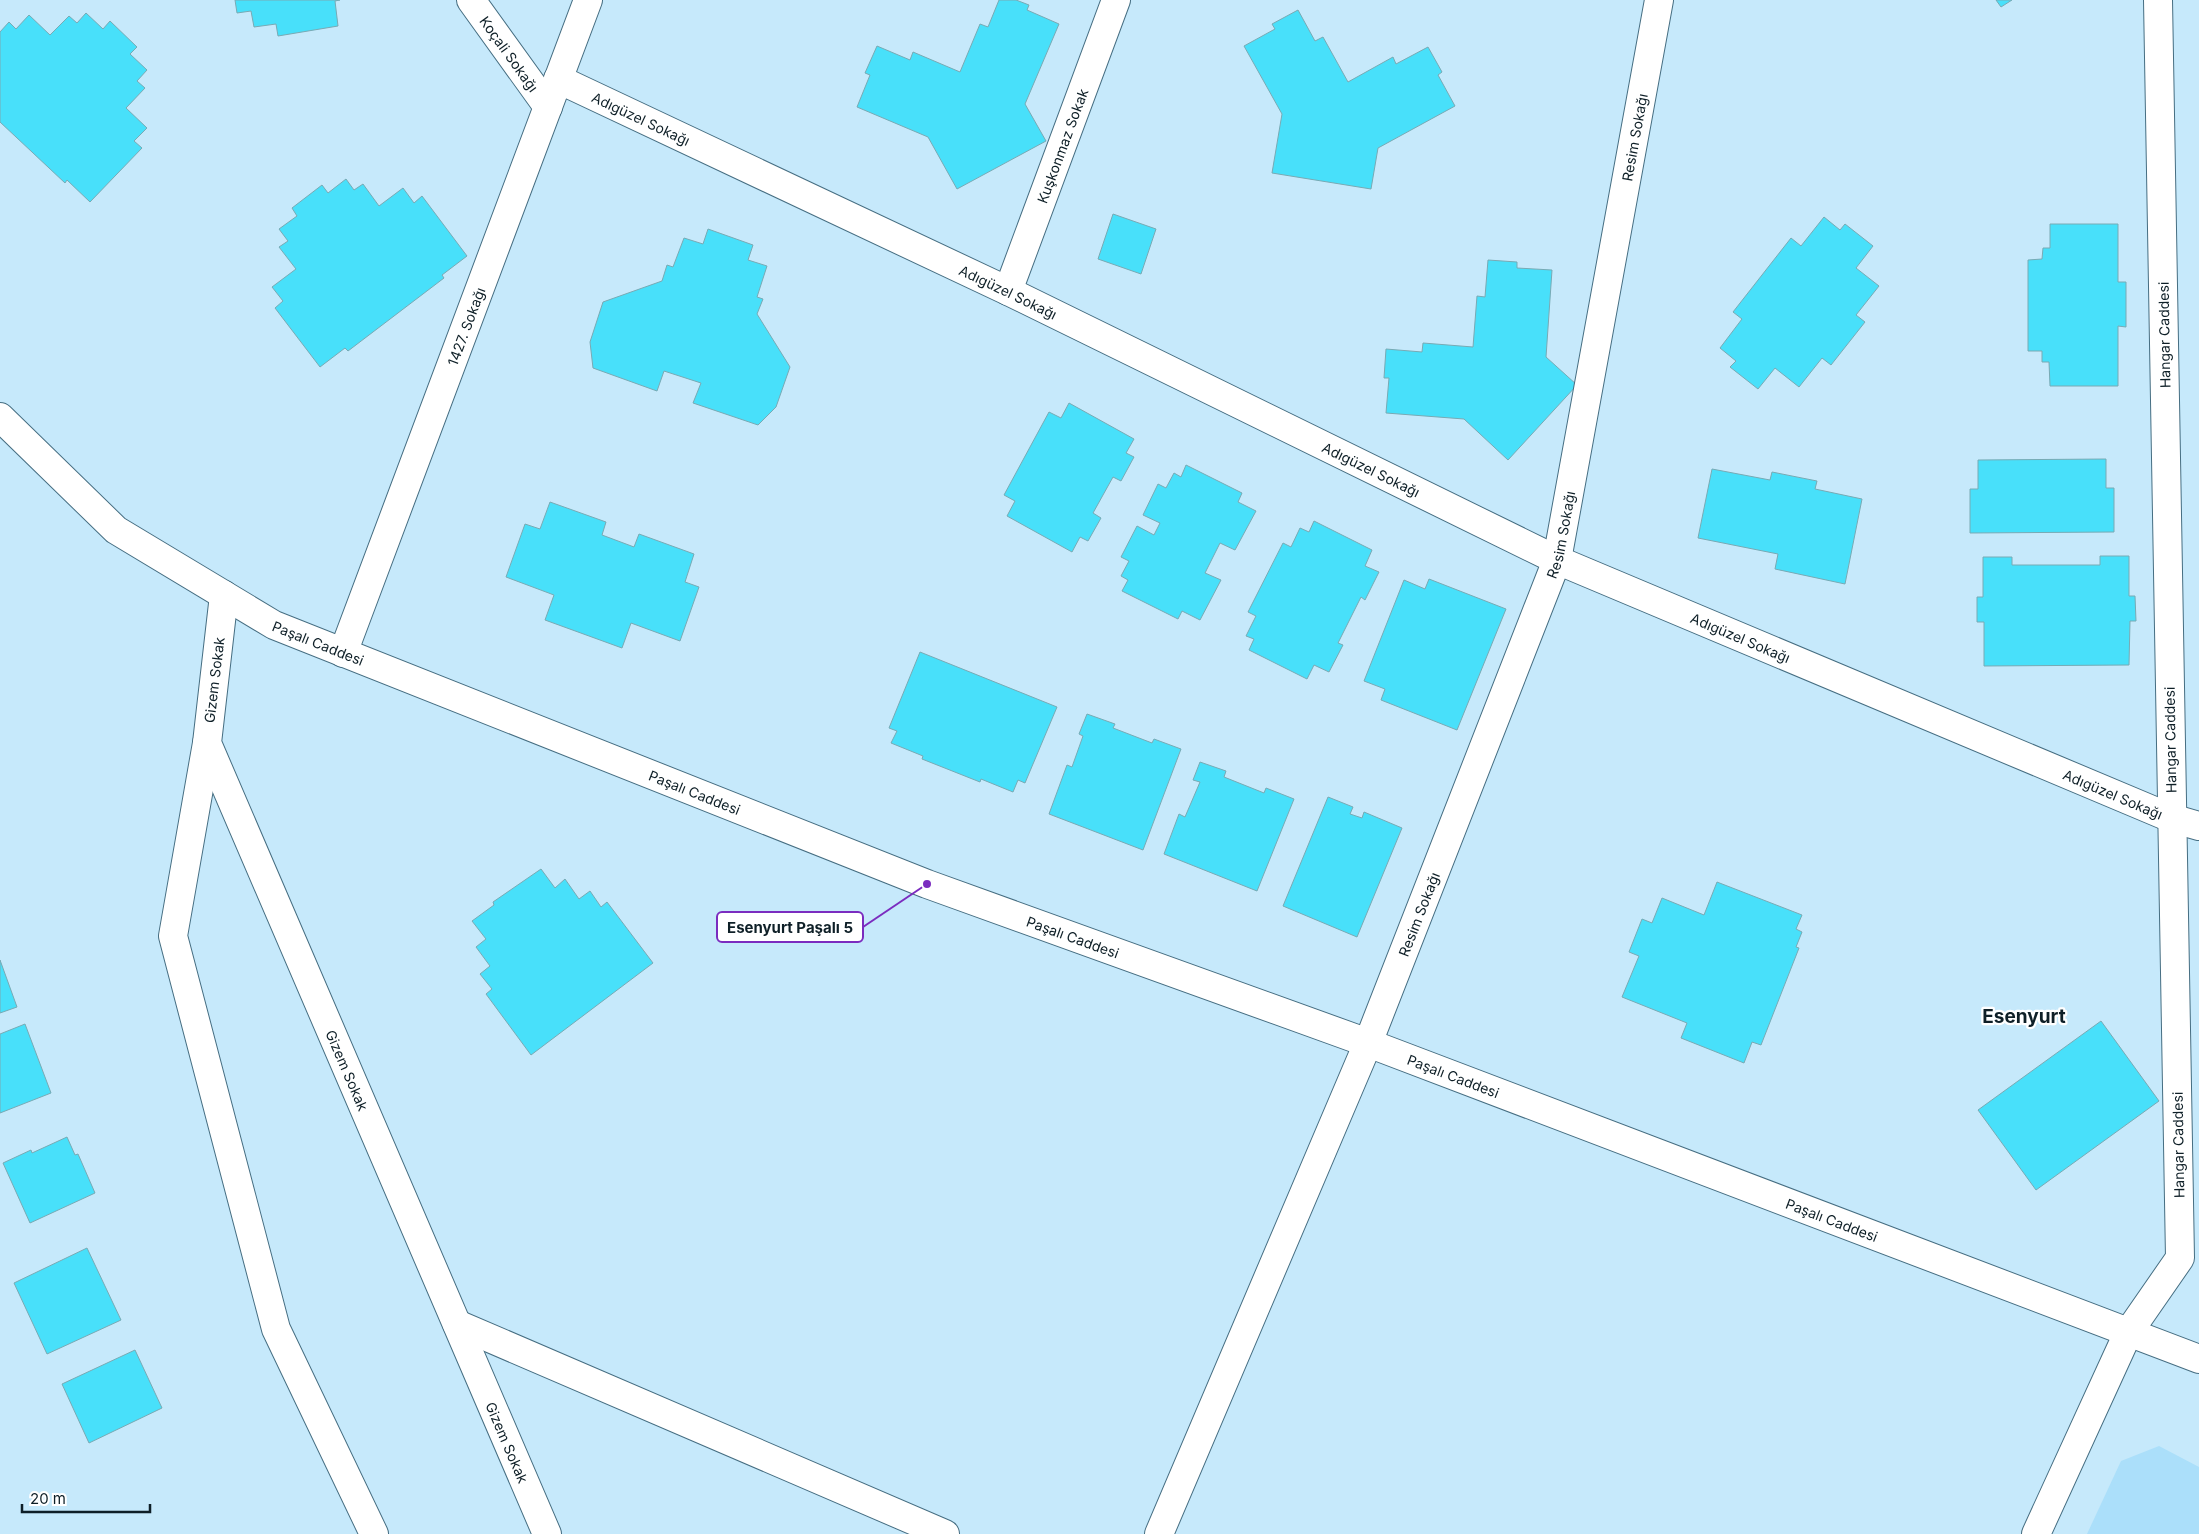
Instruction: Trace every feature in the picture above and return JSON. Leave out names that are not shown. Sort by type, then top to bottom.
[{"type":"street","name":"Koçali Sokağı","points":[[472,0],[548,107]]},
{"type":"street","name":"1427. Sokağı","points":[[343,653],[588,0]]},
{"type":"street","name":"Kuşkonmaz Sokak","points":[[1008,291],[1116,0]]},
{"type":"street","name":"Resim Sokağı","points":[[1159,1534],[1368,1043],[1557,560],[1659,0]]},
{"type":"street","name":"Hangar Caddesi","points":[[2036,1534],[2128,1333],[2180,1258],[2158,0]]},
{"type":"street","name":"Adıgüzel Sokağı","points":[[558,79],[1008,291],[1557,560],[2171,818],[2199,826]]},
{"type":"street","name":"Paşalı Caddesi","points":[[0,417],[116,530],[274,625],[927,884],[1368,1043],[2199,1359]]},
{"type":"street","name":"Gizem Sokak","points":[[224,595],[207,743],[547,1534]]},
{"type":"street","points":[[207,743],[173,936],[276,1330],[374,1534]]},
{"type":"street","points":[[456,1324],[945,1534]]},
{"type":"shaded area","points":[[2159,1446],[2199,1467],[2199,1534],[2087,1534],[2121,1461]]},
{"type":"building","points":[[235,0],[340,0],[335,1],[338,26],[278,36],[276,24],[254,27],[251,11],[237,13]]},
{"type":"building","points":[[999,0],[1016,0],[1029,5],[1027,10],[1059,24],[1025,104],[1046,141],[957,189],[928,137],[857,107],[870,75],[865,73],[877,46],[910,60],[913,52],[960,72],[980,24],[988,27]]},
{"type":"building","points":[[1996,0],[2012,0],[2001,7]]},
{"type":"building","points":[[1298,10],[1315,41],[1323,37],[1348,82],[1393,57],[1396,64],[1428,47],[1442,72],[1438,75],[1455,106],[1378,148],[1371,189],[1272,173],[1282,114],[1244,46],[1275,29],[1272,24]]},
{"type":"building","points":[[86,13],[103,29],[110,21],[137,47],[130,54],[147,70],[137,81],[145,88],[126,108],[147,128],[134,141],[142,148],[90,202],[67,180],[65,183],[0,122],[0,32],[9,22],[16,29],[29,15],[50,35],[69,16],[77,23]]},
{"type":"building","points":[[346,179],[354,190],[363,184],[379,206],[403,188],[414,203],[422,196],[467,256],[442,275],[444,278],[348,351],[345,348],[320,367],[275,308],[283,301],[272,287],[296,269],[279,247],[288,241],[279,229],[297,216],[292,208],[322,185],[328,193]]},
{"type":"building","points":[[1113,214],[1156,229],[1141,274],[1098,259]]},
{"type":"building","points":[[1824,217],[1840,230],[1845,224],[1873,246],[1856,268],[1879,286],[1856,315],[1865,322],[1831,365],[1822,358],[1799,387],[1775,368],[1758,389],[1730,367],[1736,361],[1720,348],[1742,319],[1733,312],[1791,238],[1801,246]]},
{"type":"building","points":[[2050,224],[2118,224],[2118,282],[2126,282],[2126,327],[2118,326],[2118,386],[2050,386],[2049,362],[2042,362],[2042,351],[2028,351],[2028,260],[2042,259],[2043,248],[2050,248]]},
{"type":"building","points":[[708,229],[753,245],[748,260],[767,266],[757,297],[763,299],[757,314],[790,367],[776,407],[758,425],[693,403],[701,383],[664,371],[657,391],[593,368],[590,342],[603,302],[662,281],[667,265],[673,267],[684,238],[703,244]]},
{"type":"building","points":[[1488,260],[1517,262],[1517,268],[1552,270],[1546,357],[1577,385],[1508,460],[1464,419],[1386,413],[1389,378],[1384,378],[1386,349],[1422,352],[1423,343],[1473,347],[1477,296],[1485,297]]},
{"type":"building","points":[[1069,403],[1134,439],[1126,453],[1134,457],[1121,481],[1113,477],[1093,513],[1101,518],[1088,541],[1080,537],[1072,552],[1007,516],[1015,501],[1004,495],[1049,412],[1061,418]]},
{"type":"building","points":[[2106,459],[2106,488],[2114,488],[2114,532],[1970,533],[1970,489],[1978,489],[1978,460]]},
{"type":"building","points":[[1186,465],[1242,493],[1238,502],[1256,511],[1235,550],[1220,543],[1205,573],[1221,580],[1200,620],[1182,611],[1178,619],[1122,591],[1128,580],[1121,576],[1129,561],[1121,557],[1137,526],[1154,535],[1160,523],[1143,515],[1158,484],[1166,488],[1174,473],[1181,477]]},
{"type":"building","points":[[1712,469],[1770,480],[1772,472],[1817,481],[1815,489],[1862,499],[1845,584],[1775,569],[1778,554],[1698,538]]},
{"type":"building","points":[[550,502],[606,522],[602,535],[634,547],[639,534],[694,554],[685,582],[699,587],[680,641],[631,623],[622,648],[545,620],[554,595],[506,577],[525,524],[540,529]]},
{"type":"building","points":[[1314,521],[1372,550],[1365,566],[1379,572],[1365,600],[1361,597],[1338,643],[1343,645],[1329,672],[1314,665],[1307,679],[1249,650],[1254,639],[1246,636],[1256,616],[1248,612],[1283,543],[1291,547],[1300,528],[1309,532]]},
{"type":"building","points":[[2100,556],[2129,556],[2129,596],[2135,596],[2136,621],[2130,621],[2129,665],[1984,666],[1984,622],[1977,622],[1977,597],[1983,597],[1983,557],[2012,557],[2012,565],[2100,565]]},
{"type":"building","points":[[1429,579],[1506,609],[1457,730],[1381,700],[1385,689],[1364,681],[1404,580],[1425,589]]},
{"type":"building","points":[[920,652],[1057,707],[1025,783],[1018,780],[1013,792],[981,779],[980,782],[922,759],[923,756],[891,743],[897,731],[889,728]]},
{"type":"building","points":[[1087,714],[1115,724],[1113,728],[1152,743],[1154,739],[1181,749],[1143,850],[1049,814],[1067,765],[1072,767],[1083,736],[1079,734]]},
{"type":"building","points":[[1200,762],[1226,771],[1224,777],[1264,793],[1266,788],[1294,799],[1257,891],[1164,854],[1179,814],[1185,817],[1200,782],[1193,780]]},
{"type":"building","points":[[1328,797],[1353,807],[1350,814],[1362,818],[1364,812],[1402,828],[1357,937],[1283,906]]},
{"type":"building","points":[[541,869],[555,888],[565,879],[579,899],[590,891],[601,907],[607,902],[653,963],[531,1055],[486,994],[492,989],[480,974],[490,966],[476,947],[486,939],[472,921],[494,905],[493,902]]},
{"type":"building","points":[[1717,882],[1802,915],[1796,929],[1802,932],[1796,947],[1799,948],[1761,1045],[1752,1042],[1744,1063],[1681,1038],[1687,1023],[1622,997],[1639,956],[1629,952],[1642,919],[1652,923],[1662,898],[1704,915]]},
{"type":"building","points":[[0,960],[17,1007],[0,1013]]},
{"type":"building","points":[[2101,1021],[2159,1101],[2036,1190],[1978,1110]]},
{"type":"building","points":[[25,1024],[51,1093],[0,1113],[0,1034]]},
{"type":"building","points":[[67,1137],[75,1155],[78,1154],[95,1193],[30,1223],[3,1163],[31,1150],[32,1153]]},
{"type":"building","points":[[87,1248],[121,1320],[47,1354],[14,1283]]},
{"type":"building","points":[[135,1350],[162,1408],[89,1443],[62,1384]]},
{"type":"place","name":"Esenyurt Paşalı 5","points":[[927,884]]},
{"type":"district","name":"Esenyurt","points":[[2024,1016]]}]
